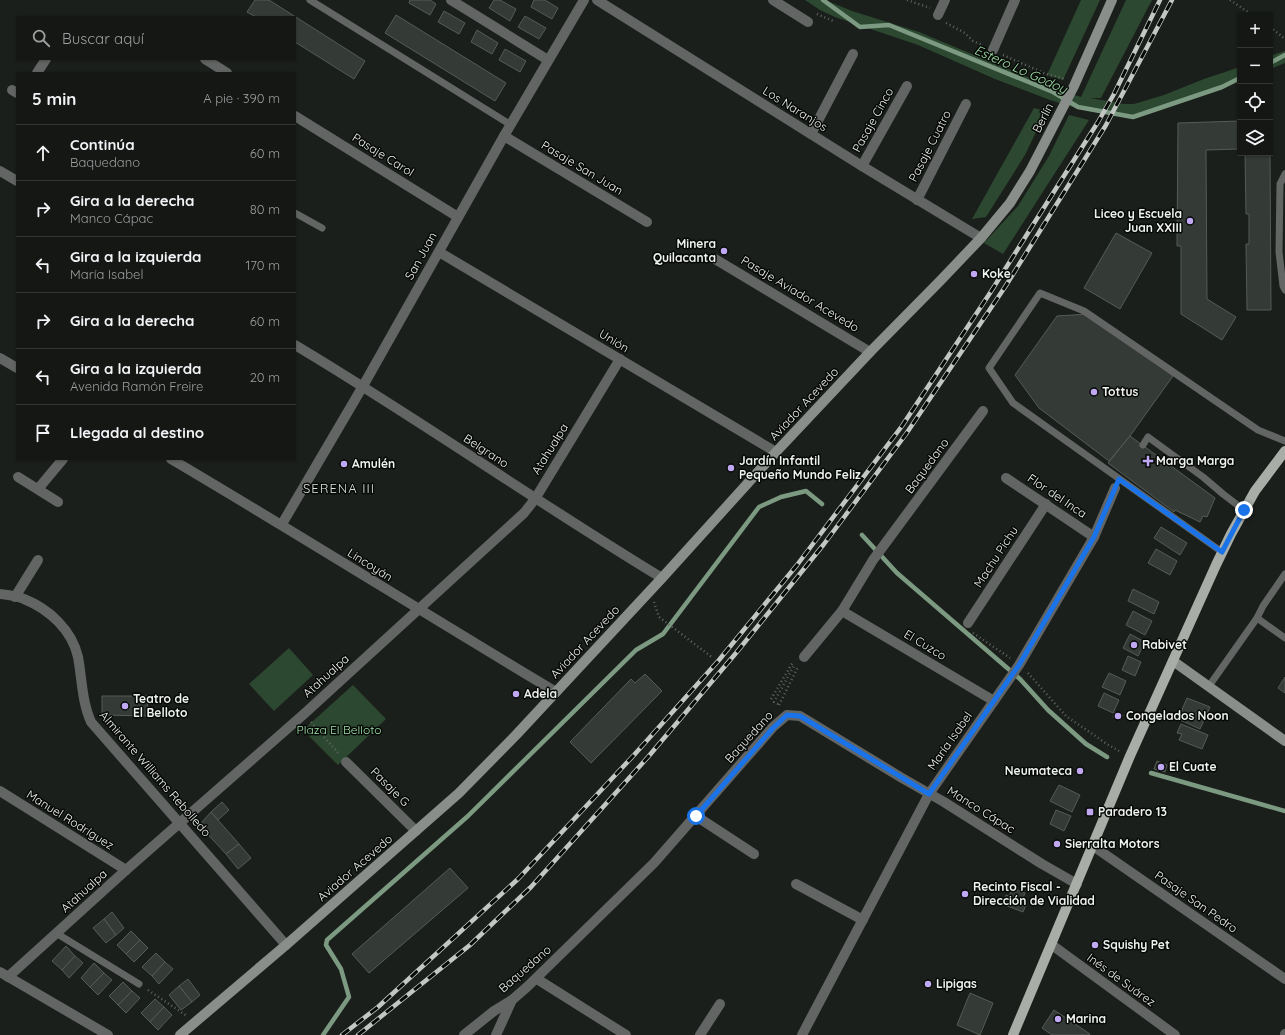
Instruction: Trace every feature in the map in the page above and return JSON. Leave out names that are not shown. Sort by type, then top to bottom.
[{"type":"main road","name":"Berlín","points":[[981,238],[1010,203],[1030,171],[1074,86],[1112,0]]},
{"type":"main road","name":"Aviador Acevedo","points":[[180,1035],[286,945],[464,787],[516,735],[870,352],[981,238]]},
{"type":"main road","points":[[1013,1035],[1052,946],[1130,756],[1222,552],[1255,491],[1285,451]]},
{"type":"main road","points":[[1173,661],[1285,741]]},
{"type":"street","points":[[451,0],[548,60]]},
{"type":"street","name":"San Juan","points":[[282,524],[363,386],[504,136],[584,0]]},
{"type":"street","name":"Los Naranjos","points":[[597,0],[862,166],[981,238]]},
{"type":"street","points":[[774,0],[808,22]]},
{"type":"street","points":[[939,14],[945,0]]},
{"type":"street","points":[[993,50],[1015,0]]},
{"type":"street","points":[[811,134],[853,54]]},
{"type":"street","points":[[38,72],[45,60]]},
{"type":"street","points":[[207,60],[225,72]]},
{"type":"street","name":"Pasaje Cinco","points":[[862,166],[907,86]]},
{"type":"street","name":"Pasaje Cuatro","points":[[917,200],[966,104]]},
{"type":"street","name":"Pasaje Carol","points":[[296,117],[458,218]]},
{"type":"street","name":"Pasaje San Juan","points":[[504,136],[647,222]]},
{"type":"street","points":[[0,171],[16,180]]},
{"type":"street","name":"Unión","points":[[439,252],[776,452]]},
{"type":"street","name":"Pasaje Aviador Acevedo","points":[[715,259],[870,352]]},
{"type":"street","name":"Belgrano","points":[[296,346],[363,386],[535,499],[662,578]]},
{"type":"street","points":[[0,358],[16,367]]},
{"type":"street","name":"Atahualpa","points":[[4,974],[56,933],[180,824],[304,714],[524,513],[535,499],[620,359]]},
{"type":"street","name":"Baquedano","points":[[799,657],[842,611],[873,560],[890,539],[983,411]]},
{"type":"street","points":[[38,489],[62,460]]},
{"type":"street","name":"Lincoyán","points":[[172,460],[282,524],[418,610],[556,692]]},
{"type":"street","points":[[18,477],[58,502]]},
{"type":"street","name":"Flor del Inca","points":[[1006,478],[1094,537]]},
{"type":"street","name":"María Isabel","points":[[802,1035],[929,794],[1019,665],[1094,537],[1118,480]]},
{"type":"street","name":"Machu Pichu","points":[[968,623],[1046,504]]},
{"type":"street","points":[[15,597],[38,560]]},
{"type":"street","name":"Almirante Williams Rebolledo","points":[[0,594],[23,599],[44,610],[63,625],[73,642],[78,655],[87,712],[91,722],[286,945]]},
{"type":"street","name":"El Cuzco","points":[[842,611],[994,701]]},
{"type":"street","name":"Baquedano","points":[[464,1035],[494,1011],[512,1000],[537,979],[654,863],[773,728],[787,715]]},
{"type":"street","name":"Manco Cápac","points":[[787,715],[800,716],[1077,884]]},
{"type":"street","name":"Pasaje G","points":[[346,762],[416,831]]},
{"type":"street","name":"Manuel Rodríguez","points":[[0,791],[126,870]]},
{"type":"street","points":[[696,816],[754,854]]},
{"type":"street","name":"Pasaje San Pedro","points":[[1093,846],[1285,979]]},
{"type":"street","points":[[796,884],[863,920]]},
{"type":"street","name":"Inés de Suárez","points":[[1052,946],[1175,1035]]},
{"type":"street","points":[[4,974],[108,1035]]},
{"type":"street","points":[[537,979],[626,1035]]},
{"type":"street","points":[[496,1035],[512,1000]]},
{"type":"street","points":[[700,1035],[720,1004]]},
{"type":"lane","points":[[310,0],[511,125]]},
{"type":"lane","points":[[1285,174],[1280,184],[1279,252],[1283,286],[1285,290]]},
{"type":"lane","points":[[296,214],[322,228]]},
{"type":"lane","points":[[1222,552],[1118,480],[1013,403],[989,368],[1040,293],[1084,311],[1258,430],[1285,441]]},
{"type":"lane","points":[[1143,445],[1148,437],[1203,477],[1244,510]]},
{"type":"lane","points":[[1209,686],[1257,618],[1263,606],[1285,574]]},
{"type":"lane","points":[[1257,618],[1285,638]]},
{"type":"lane","points":[[56,933],[139,984]]},
{"type":"path","points":[[907,0],[939,14]]},
{"type":"path","points":[[1230,0],[1248,12]]},
{"type":"path","points":[[1273,29],[1285,39]]},
{"type":"path","points":[[659,617],[713,658]]},
{"type":"path","points":[[968,623],[974,634],[1019,665],[1066,716],[1107,744]]},
{"type":"path","points":[[771,699],[799,657]]},
{"type":"path","points":[[778,704],[774,702],[799,657]]},
{"type":"path","name":"Baquedano","points":[[787,715],[778,704],[799,657]]},
{"type":"path","points":[[304,714],[346,762]]},
{"type":"path","points":[[139,984],[196,1022]]},
{"type":"green space","points":[[805,0],[825,0],[852,11],[919,32],[1056,89],[1081,97],[1126,0],[1152,0],[1101,98],[1090,98],[1124,104],[1134,104],[1164,95],[1237,68],[1237,81],[1140,115],[1115,116],[1079,109],[1050,100],[995,79],[918,45],[835,17],[820,10]]},
{"type":"green space","points":[[1081,0],[1100,0],[1063,80],[1047,75]]},
{"type":"green space","points":[[1285,51],[1285,63],[1273,68],[1273,55]]},
{"type":"green space","points":[[1034,108],[1046,111],[1025,155],[986,217],[972,219]]},
{"type":"green space","points":[[1069,115],[1089,120],[1003,254],[984,243],[1018,206],[1049,156]]},
{"type":"green space","points":[[289,648],[313,675],[274,711],[249,684]]},
{"type":"green space","name":"Plaza El Belloto","points":[[353,685],[386,719],[338,765],[303,730]]},
{"type":"building","points":[[255,0],[269,0],[294,16],[254,16],[247,12]]},
{"type":"building","points":[[410,0],[430,0],[436,4],[430,15],[409,3]]},
{"type":"building","points":[[494,0],[500,0],[516,9],[510,21],[489,8]]},
{"type":"building","points":[[534,0],[545,0],[558,8],[552,19],[531,7]]},
{"type":"building","points":[[444,11],[465,23],[459,34],[438,22]]},
{"type":"building","points":[[396,15],[506,83],[495,101],[385,33]]},
{"type":"building","points":[[525,16],[546,28],[539,39],[518,27]]},
{"type":"building","points":[[296,17],[365,61],[354,79],[296,43]]},
{"type":"building","points":[[477,30],[498,43],[492,54],[471,42]]},
{"type":"building","points":[[505,49],[526,61],[520,72],[499,60]]},
{"type":"building","points":[[1237,121],[1237,149],[1206,150],[1207,299],[1236,317],[1222,340],[1181,314],[1181,246],[1177,246],[1178,123]]},
{"type":"building","points":[[1245,156],[1270,156],[1271,310],[1247,310],[1246,244],[1249,244],[1249,214],[1246,214]]},
{"type":"building","points":[[1116,233],[1152,253],[1120,309],[1084,288]]},
{"type":"building","name":"Tottus","points":[[1088,314],[1173,376],[1130,436],[1109,461],[1039,408],[1015,375],[1057,316]]},
{"type":"building","points":[[1130,436],[1215,498],[1207,517],[1203,516],[1200,522],[1175,510],[1174,512],[1108,463]]},
{"type":"building","points":[[1161,527],[1187,543],[1180,555],[1154,538]]},
{"type":"building","points":[[1156,549],[1177,561],[1170,575],[1148,563]]},
{"type":"building","points":[[1133,589],[1159,602],[1154,614],[1128,601]]},
{"type":"building","points":[[1133,611],[1152,621],[1145,635],[1126,625]]},
{"type":"building","name":"Rabivet","points":[[1130,634],[1145,642],[1138,656],[1123,648]]},
{"type":"building","points":[[1128,656],[1141,662],[1135,676],[1122,670]]},
{"type":"building","points":[[1109,673],[1126,681],[1120,695],[1102,687]]},
{"type":"building","points":[[645,674],[662,691],[591,763],[570,742],[631,679],[635,683]]},
{"type":"building","points":[[1285,677],[1285,693],[1278,688]]},
{"type":"building","points":[[1104,693],[1119,700],[1113,713],[1098,706]]},
{"type":"building","name":"Teatro de El Belloto","points":[[102,696],[148,696],[147,716],[102,715]]},
{"type":"building","points":[[1187,698],[1210,707],[1200,729],[1178,719]]},
{"type":"building","name":"Congelados Noon","points":[[1115,712],[1123,715],[1120,720],[1113,717]]},
{"type":"building","points":[[1181,724],[1208,735],[1202,749],[1179,740],[1182,734],[1177,733]]},
{"type":"building","name":"El Cuate","points":[[1157,761],[1167,765],[1165,772],[1154,769]]},
{"type":"building","points":[[1059,785],[1080,795],[1072,812],[1050,801]]},
{"type":"building","points":[[222,802],[229,810],[218,820],[211,812]]},
{"type":"building","points":[[1056,810],[1071,816],[1064,831],[1050,824]]},
{"type":"building","points":[[211,812],[239,844],[226,854],[201,827],[202,822]]},
{"type":"building","points":[[239,844],[251,858],[238,869],[226,854]]},
{"type":"building","points":[[450,868],[468,888],[369,973],[352,954]]},
{"type":"building","points":[[1013,888],[1025,893],[1021,903],[1026,905],[1023,912],[1002,904],[1006,895],[1009,896]]},
{"type":"building","points":[[112,912],[124,928],[116,935],[104,919]]},
{"type":"building","points":[[104,919],[116,935],[106,943],[93,928]]},
{"type":"building","points":[[131,931],[140,940],[126,954],[117,945]]},
{"type":"building","points":[[140,940],[148,948],[134,962],[126,954]]},
{"type":"building","points":[[66,946],[75,956],[62,970],[52,961]]},
{"type":"building","points":[[156,953],[165,962],[152,976],[142,967]]},
{"type":"building","points":[[75,956],[83,963],[69,978],[62,970]]},
{"type":"building","points":[[165,962],[173,969],[159,984],[152,976]]},
{"type":"building","points":[[94,963],[104,973],[90,987],[81,978]]},
{"type":"building","points":[[104,973],[112,980],[98,995],[90,987]]},
{"type":"building","points":[[188,979],[200,995],[192,1002],[179,986]]},
{"type":"building","points":[[123,982],[132,991],[118,1005],[109,996]]},
{"type":"building","points":[[179,986],[192,1002],[181,1010],[169,995]]},
{"type":"building","points":[[132,991],[140,998],[126,1013],[118,1005]]},
{"type":"building","points":[[970,993],[993,1003],[980,1035],[957,1025]]},
{"type":"building","points":[[155,999],[164,1007],[150,1022],[141,1013]]},
{"type":"building","points":[[164,1007],[172,1015],[158,1030],[150,1022]]},
{"type":"building","name":"Marina","points":[[1054,1010],[1090,1034],[1052,1035],[1042,1028]]},
{"type":"waterway","name":"Estero Lo Godoy","points":[[823,0],[860,27],[889,25],[1053,92],[1078,107],[1133,117],[1222,87],[1237,80]]},
{"type":"waterway","name":"Estero Lo Godoy","points":[[1273,61],[1285,55]]},
{"type":"waterway","points":[[323,1035],[349,997],[341,969],[326,945],[327,940],[468,816],[636,650],[663,634],[759,507],[781,497],[806,491],[822,504]]},
{"type":"waterway","points":[[862,535],[897,573],[1020,679],[1048,710],[1086,744],[1107,757]]},
{"type":"waterway","points":[[1151,773],[1285,811]]},
{"type":"railway","points":[[342,1035],[378,1007],[518,879],[634,755],[719,660],[797,565],[902,426],[990,293],[1098,122],[1114,94],[1160,0]]},
{"type":"railway","points":[[358,1035],[470,945],[531,887],[648,757],[736,653],[824,544],[906,434],[1005,287],[1106,125],[1172,0]]},
{"type":"place","name":"Liceo y Escuela Juan XXIII","points":[[1190,221]]},
{"type":"place","name":"Minera Quilacanta","points":[[724,251]]},
{"type":"place","name":"Koke","points":[[974,274]]},
{"type":"place","name":"Tottus","points":[[1094,392]]},
{"type":"place","name":"Marga Marga","points":[[1148,461]]},
{"type":"place","name":"Amulén","points":[[344,464]]},
{"type":"place","name":"Jardín Infantil Pequeño Mundo Feliz","points":[[731,468]]},
{"type":"place","name":"Rabivet","points":[[1134,645]]},
{"type":"place","name":"Adela","points":[[516,694]]},
{"type":"place","name":"Teatro de El Belloto","points":[[125,706]]},
{"type":"place","name":"Congelados Noon","points":[[1118,716]]},
{"type":"place","name":"El Cuate","points":[[1161,767]]},
{"type":"place","name":"Neumateca","points":[[1080,771]]},
{"type":"place","name":"Paradero 13","points":[[1090,812]]},
{"type":"place","name":"Sierralta Motors","points":[[1057,844]]},
{"type":"place","name":"Recinto Fiscal - Dirección de Vialidad","points":[[965,894]]},
{"type":"place","name":"Squishy Pet","points":[[1095,945]]},
{"type":"place","name":"Lipigas","points":[[928,984]]},
{"type":"place","name":"Marina","points":[[1058,1019]]},
{"type":"district","name":"SERENA III","points":[[339,488]]},
{"type":"route","points":[[696,816],[773,728],[787,715],[800,716],[929,794],[1019,665],[1094,537],[1119,479],[1222,552],[1230,534],[1244,510]]}]
